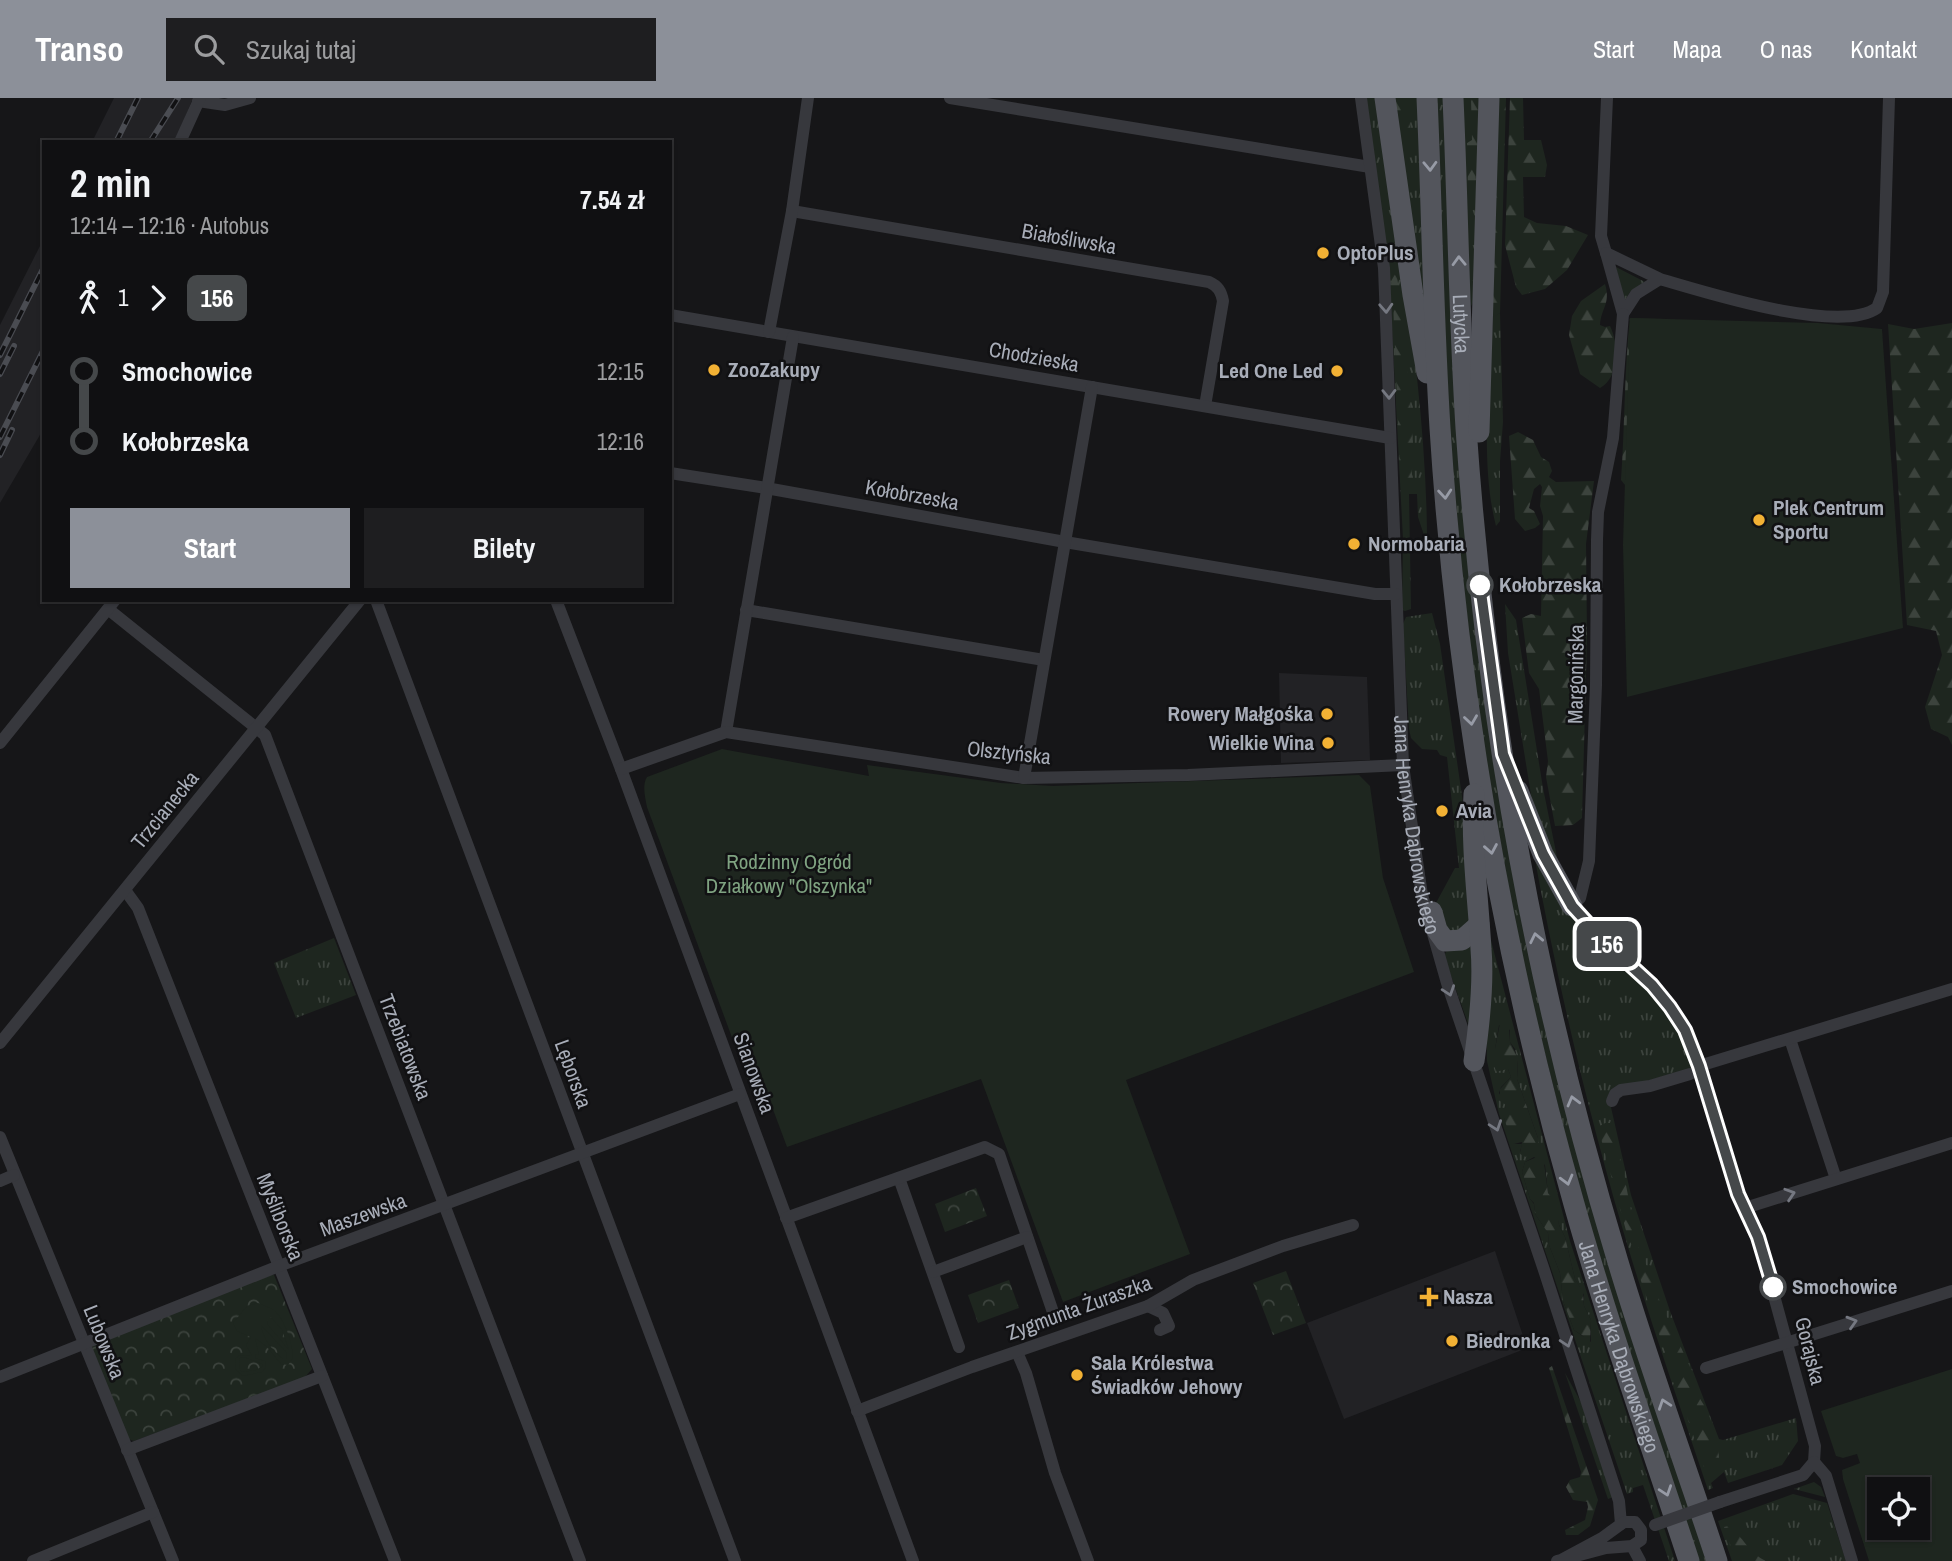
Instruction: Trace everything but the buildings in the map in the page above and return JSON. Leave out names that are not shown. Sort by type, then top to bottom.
[{"type":"main road","points":[[1385,98],[1422,349],[1440,426]]},
{"type":"main road","name":"Lutycka","points":[[1427,98],[1440,426]]},
{"type":"main road","name":"Lutycka","points":[[1453,98],[1464,391],[1476,549]]},
{"type":"main road","points":[[1476,549],[1489,98]]},
{"type":"main road","name":"Jana Henryka Dąbrowskiego","points":[[1440,426],[1454,587],[1476,757],[1518,984],[1555,1136],[1598,1287],[1689,1561]]},
{"type":"main road","name":"Jana Henryka Dąbrowskiego","points":[[1476,549],[1503,754],[1540,960],[1589,1159],[1621,1273],[1717,1561]]},
{"type":"main road","points":[[1503,754],[1543,854],[1572,906]]},
{"type":"main road","points":[[1474,1061],[1482,952],[1472,831],[1476,757]]},
{"type":"main road","points":[[1432,912],[1437,930],[1445,941],[1462,940],[1479,925]]},
{"type":"street","points":[[181,140],[199,100],[225,105],[250,98]]},
{"type":"street","points":[[769,332],[792,211],[808,98]]},
{"type":"street","points":[[950,98],[1370,167]]},
{"type":"street","name":"Jana Henryka Dąbrowskiego","points":[[1360,98],[1384,268],[1403,765],[1422,895],[1437,952],[1619,1501],[1620,1525]]},
{"type":"street","name":"Margonińska","points":[[1572,906],[1580,898],[1589,861],[1596,685],[1597,531],[1601,494],[1613,438],[1623,314],[1601,236],[1607,98]]},
{"type":"street","points":[[1606,253],[1660,279],[1813,316],[1864,314],[1877,308],[1883,292],[1889,98]]},
{"type":"street","name":"Białośliwska","points":[[792,211],[1216,285],[1223,300],[1205,407]]},
{"type":"street","points":[[1623,314],[1636,294],[1660,279]]},
{"type":"street","name":"Chodzieska","points":[[672,315],[1390,438]]},
{"type":"street","points":[[726,732],[793,337]]},
{"type":"street","points":[[1024,778],[1092,387]]},
{"type":"street","name":"Kołobrzeska","points":[[672,473],[1375,594],[1396,594]]},
{"type":"street","name":"Trzcianecka","points":[[0,1043],[358,602]]},
{"type":"street","name":"Lęborska","points":[[377,602],[735,1561]]},
{"type":"street","name":"Sianowska","points":[[557,602],[913,1561]]},
{"type":"street","points":[[0,743],[111,605]]},
{"type":"street","name":"Trzebiatowska","points":[[111,605],[265,735],[580,1561]]},
{"type":"street","points":[[746,610],[1045,660]]},
{"type":"street","name":"Olsztyńska","points":[[621,769],[726,732],[1024,778],[1188,775],[1403,765]]},
{"type":"street","name":"Myśliborska","points":[[125,890],[138,908],[395,1561]]},
{"type":"street","name":"Gorajska","points":[[1572,906],[1603,940],[1652,985],[1685,1030],[1694,1070],[1758,1237],[1814,1435],[1814,1462],[1826,1476],[1852,1561]]},
{"type":"street","points":[[1612,1101],[1615,1094],[1621,1090],[1650,1086],[1952,989]]},
{"type":"street","points":[[1790,1039],[1836,1179]]},
{"type":"street","name":"Maszewska","points":[[0,1377],[279,1266],[740,1094]]},
{"type":"street","name":"Lubowska","points":[[0,1137],[173,1561]]},
{"type":"street","points":[[1745,1208],[1952,1143]]},
{"type":"street","points":[[786,1218],[985,1147],[992,1149],[999,1154],[1055,1318]]},
{"type":"street","points":[[0,1181],[14,1175]]},
{"type":"street","points":[[899,1178],[959,1347]]},
{"type":"street","name":"Zygmunta Żuraszka","points":[[857,1411],[1148,1306],[1194,1280],[1283,1246],[1353,1225]]},
{"type":"street","points":[[933,1272],[1027,1237]]},
{"type":"street","points":[[1706,1368],[1952,1292]]},
{"type":"street","points":[[1148,1306],[1163,1312],[1169,1326],[1160,1330]]},
{"type":"street","points":[[1017,1352],[1055,1473],[1088,1561]]},
{"type":"street","points":[[127,1450],[322,1377]]},
{"type":"street","points":[[1641,1530],[1803,1475],[1814,1462]]},
{"type":"street","points":[[33,1561],[153,1513]]},
{"type":"street","points":[[1631,1521],[1641,1530],[1641,1540],[1628,1546],[1606,1548],[1559,1560],[1620,1525],[1631,1521]]},
{"type":"street","points":[[1620,1525],[1617,1538],[1628,1546],[1640,1561]]},
{"type":"shaded area","points":[[114,98],[193,98],[176,140],[93,140]]},
{"type":"shaded area","points":[[42,242],[42,431],[0,503],[0,325]]},
{"type":"shaded area","points":[[1279,673],[1367,677],[1370,760],[1281,763]]},
{"type":"shaded area","points":[[1495,1251],[1527,1348],[1344,1419],[1307,1323]]},
{"type":"green space","points":[[1366,98],[1378,98],[1410,317],[1422,427],[1427,537],[1425,538],[1418,517],[1417,494],[1409,494],[1411,609],[1405,611],[1402,610],[1403,539],[1389,270]]},
{"type":"green space","points":[[1393,98],[1420,98],[1428,344]]},
{"type":"green space","points":[[1393,98],[1409,98],[1411,138],[1408,154],[1401,157]]},
{"type":"green space","points":[[1435,98],[1446,98],[1454,335],[1518,886],[1709,1561],[1697,1561],[1587,1221],[1522,962],[1479,722],[1449,455]]},
{"type":"green space","points":[[1461,98],[1482,98],[1475,299],[1471,306],[1467,256]]},
{"type":"green space","points":[[1471,98],[1482,98],[1475,186],[1471,198],[1468,190],[1467,143],[1472,140]]},
{"type":"green space","points":[[1496,98],[1506,98],[1500,313],[1494,317],[1489,316]]},
{"type":"green space","points":[[1510,98],[1523,98],[1524,140],[1541,140],[1547,165],[1545,177],[1523,177],[1524,217],[1537,223],[1566,226],[1588,235],[1567,270],[1545,289],[1522,295],[1516,287],[1505,245]]},
{"type":"green space","points":[[1393,247],[1398,282],[1412,422],[1411,480],[1404,483],[1400,475],[1393,298],[1387,248]]},
{"type":"green space","points":[[1616,267],[1645,282],[1630,292],[1624,302]]},
{"type":"green space","points":[[1605,284],[1606,301],[1600,325],[1610,326],[1615,342],[1616,360],[1607,383],[1600,388],[1580,374],[1569,335],[1572,316],[1581,301]]},
{"type":"green space","points":[[1500,313],[1503,422],[1500,521],[1496,526],[1488,476],[1487,422],[1493,317]]},
{"type":"green space","points":[[1630,318],[1662,319],[1625,485],[1621,480]]},
{"type":"green space","name":"Plek Centrum Sportu","points":[[1630,318],[1818,323],[1882,329],[1903,628],[1627,697],[1623,545]]},
{"type":"green space","points":[[1952,323],[1952,745],[1948,737],[1931,729],[1925,707],[1942,655],[1936,631],[1907,625],[1888,324],[1914,329]]},
{"type":"green space","points":[[1518,432],[1533,440],[1541,457],[1549,462],[1552,471],[1549,477],[1556,482],[1594,481],[1586,544],[1587,638],[1582,818],[1573,825],[1555,826],[1546,777],[1548,761],[1539,689],[1529,673],[1522,618],[1531,614],[1541,616],[1542,487],[1540,484],[1534,489],[1529,508],[1534,511],[1540,524],[1525,531],[1515,519],[1509,436]]},
{"type":"green space","points":[[1505,604],[1516,620],[1543,788],[1558,862],[1534,813],[1508,653]]},
{"type":"green space","points":[[1432,613],[1440,644],[1465,817],[1472,922],[1451,936],[1436,910],[1436,903],[1455,868],[1459,868],[1447,757],[1440,755],[1437,750],[1422,749],[1411,738],[1409,729],[1403,624],[1406,617]]},
{"type":"green space","name":"Rodzinny Ogród Działkowy \"Olszynka\"","points":[[722,749],[869,776],[867,765],[1001,783],[1053,786],[1359,775],[1370,786],[1383,878],[1414,972],[1126,1080],[1190,1254],[1063,1302],[981,1079],[787,1147],[768,1096],[755,1100],[647,807],[644,791],[647,777]]},
{"type":"green space","points":[[1532,843],[1570,914],[1661,1005],[1674,1024],[1691,1063],[1691,1069],[1618,1089],[1610,1103],[1631,1195],[1670,1311],[1719,1439],[1796,1418],[1798,1441],[1782,1465],[1728,1483],[1724,1472],[1711,1483],[1713,1488],[1708,1490],[1640,1286],[1602,1155],[1563,1000]]},
{"type":"green space","points":[[1485,932],[1489,933],[1570,1241],[1675,1561],[1669,1561],[1643,1485],[1633,1488],[1633,1492],[1627,1494],[1499,1114],[1487,1061]],"holes":[[[1499,1025],[1510,1030],[1510,1042],[1515,1049],[1518,1063],[1517,1079],[1538,1138],[1520,1152],[1522,1144],[1514,1144],[1504,1118],[1506,1105],[1499,1093],[1511,1077],[1508,1069],[1495,1068]],[[1534,1157],[1545,1165],[1548,1193],[1554,1202],[1575,1279],[1584,1295],[1584,1306],[1591,1320],[1591,1342],[1574,1330],[1563,1301],[1560,1273],[1549,1245],[1548,1233],[1535,1214],[1534,1204],[1530,1199],[1522,1172],[1525,1162]]]},
{"type":"green space","points":[[334,938],[356,995],[296,1018],[274,963]]},
{"type":"green space","points":[[1472,943],[1474,1040],[1444,956],[1447,950]]},
{"type":"green space","points":[[1500,1023],[1509,1027],[1510,1042],[1518,1058],[1517,1079],[1539,1141],[1536,1149],[1526,1157],[1520,1154],[1522,1142],[1512,1142],[1503,1115],[1506,1105],[1500,1101],[1500,1089],[1511,1077],[1508,1069],[1495,1072],[1495,1049]]},
{"type":"green space","points":[[1610,1123],[1622,1165],[1638,1246],[1690,1367],[1693,1387],[1708,1412],[1718,1442],[1719,1458],[1709,1467],[1704,1467],[1640,1278],[1637,1255],[1628,1238],[1599,1131],[1599,1127]]},
{"type":"green space","points":[[1537,1157],[1544,1163],[1548,1193],[1556,1203],[1559,1225],[1565,1237],[1575,1279],[1583,1292],[1584,1306],[1591,1320],[1590,1344],[1574,1330],[1563,1301],[1560,1273],[1549,1245],[1548,1233],[1535,1214],[1534,1203],[1530,1199],[1522,1172],[1525,1162]]},
{"type":"green space","points":[[976,1188],[987,1216],[945,1232],[935,1204]]},
{"type":"green space","points":[[1286,1271],[1306,1323],[1273,1335],[1253,1283]]},
{"type":"green space","points":[[274,1275],[312,1369],[304,1378],[134,1441],[128,1439],[91,1352],[93,1344]]},
{"type":"green space","points":[[1009,1280],[1019,1308],[978,1323],[968,1295]]},
{"type":"green space","points":[[258,1303],[278,1314],[292,1346],[293,1358],[288,1365],[281,1364],[267,1347],[255,1338],[259,1355],[256,1354],[255,1358],[265,1361],[266,1367],[262,1372],[243,1376],[235,1369],[236,1358],[240,1355],[252,1356],[246,1345],[251,1337],[237,1331],[233,1323],[247,1306]],"holes":[[[271,1317],[282,1330],[289,1350],[268,1325],[267,1321]],[[261,1325],[287,1353],[286,1359],[272,1348]],[[244,1357],[263,1366],[242,1372],[239,1369],[240,1358]]]},
{"type":"green space","points":[[1552,1366],[1598,1500],[1590,1526],[1578,1535],[1566,1535],[1565,1530],[1585,1520],[1588,1507],[1587,1502],[1573,1500],[1566,1487],[1570,1480],[1580,1477],[1581,1472],[1549,1368]]},
{"type":"green space","points":[[1952,1369],[1952,1561],[1869,1561],[1842,1470],[1860,1463],[1857,1454],[1843,1458],[1836,1456],[1821,1411]]},
{"type":"green space","points":[[1565,1373],[1582,1404],[1613,1497],[1608,1499]]},
{"type":"green space","points":[[1814,1482],[1821,1487],[1825,1497],[1794,1489]]},
{"type":"green space","points":[[1793,1494],[1827,1503],[1846,1561],[1732,1561],[1718,1521]]},
{"type":"green space","points":[[1729,1526],[1755,1554],[1766,1561],[1736,1561],[1724,1527]]},
{"type":"railway","points":[[117,140],[138,98]]},
{"type":"railway","points":[[151,140],[178,98]]},
{"type":"railway","points":[[0,355],[42,271]]},
{"type":"railway","points":[[0,374],[14,346]]},
{"type":"railway","points":[[0,437],[42,353]]},
{"type":"railway","points":[[0,455],[12,430]]},
{"type":"bus line","name":"156","points":[[1480,585],[1503,754],[1543,854],[1572,906],[1603,940],[1652,985],[1685,1030],[1699,1066],[1738,1194],[1758,1237],[1773,1287]]},
{"type":"place","name":"OptoPlus","points":[[1323,253]]},
{"type":"place","name":"ZooZakupy","points":[[714,370]]},
{"type":"place","name":"Led One Led","points":[[1337,371]]},
{"type":"place","name":"Plek Centrum Sportu","points":[[1759,520]]},
{"type":"place","name":"Normobaria","points":[[1354,544]]},
{"type":"place","name":"Kołobrzeska","points":[[1480,585]]},
{"type":"place","name":"Rowery Małgośka","points":[[1327,714]]},
{"type":"place","name":"Wielkie Wina","points":[[1328,743]]},
{"type":"place","name":"Avia","points":[[1442,811]]},
{"type":"place","name":"Smochowice","points":[[1773,1287]]},
{"type":"place","name":"Nasza","points":[[1429,1297]]},
{"type":"place","name":"Biedronka","points":[[1452,1341]]},
{"type":"place","name":"Sala Królestwa Świadków Jehowy","points":[[1077,1375]]}]
